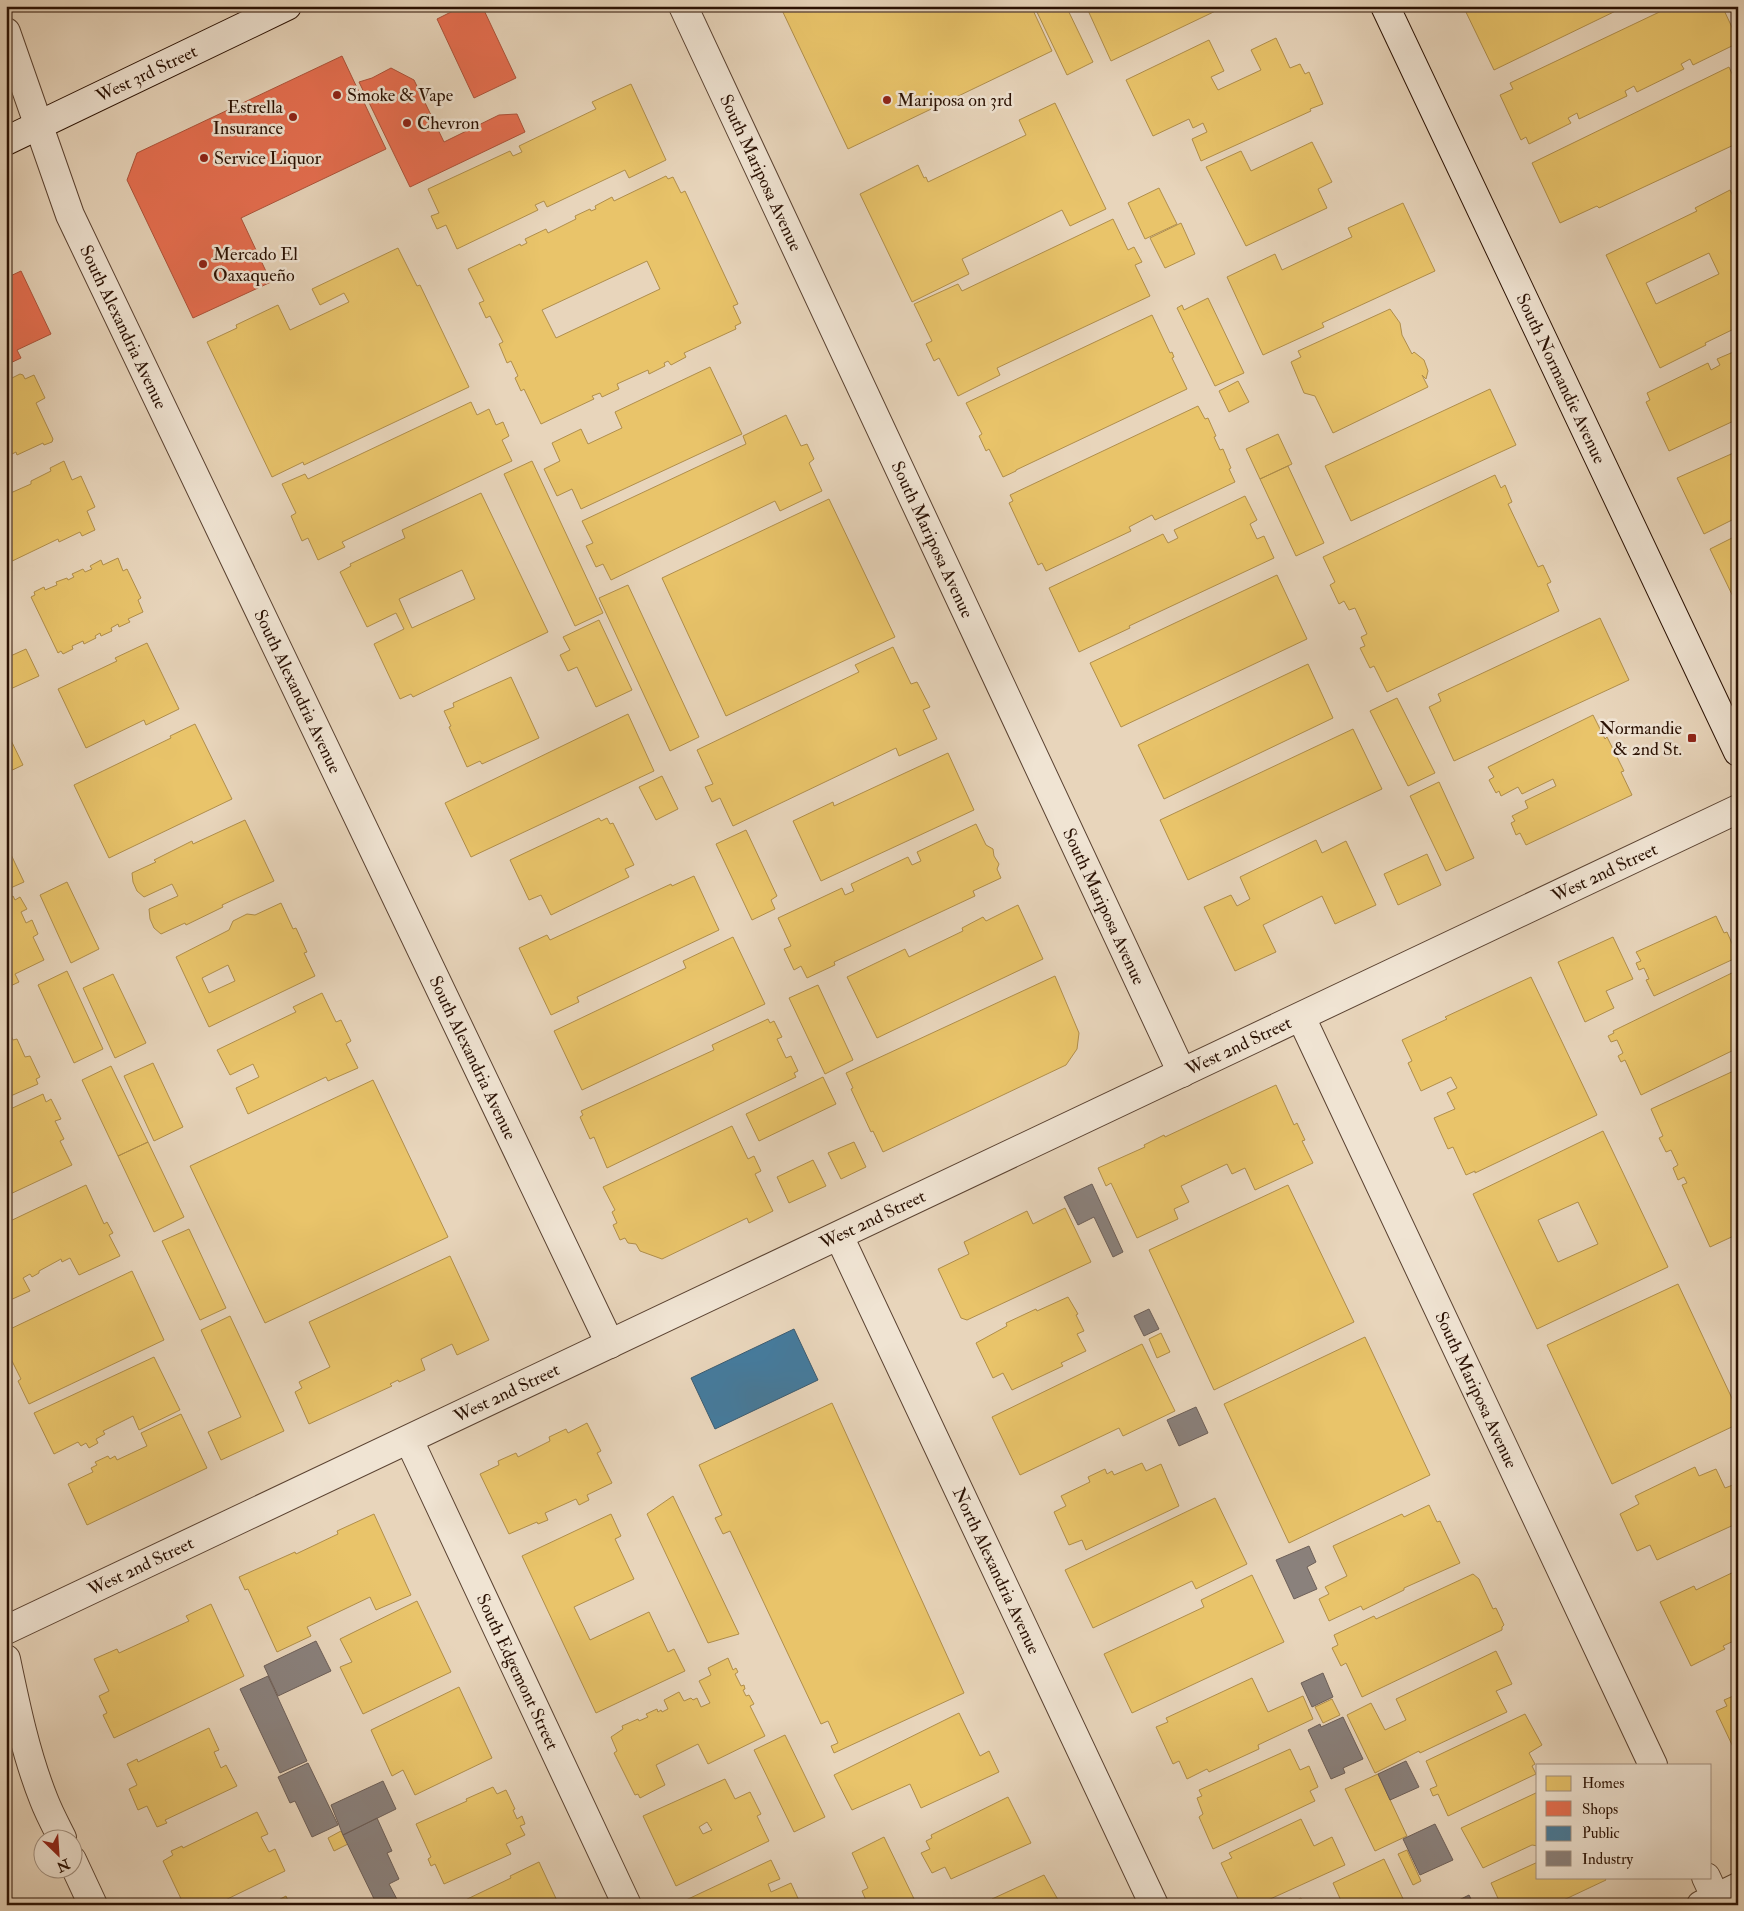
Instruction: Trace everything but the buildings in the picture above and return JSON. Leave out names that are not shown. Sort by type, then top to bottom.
[{"type":"street","name":"West 3rd Street","points":[[6,141],[287,6]]},
{"type":"street","name":"South Mariposa Avenue","points":[[683,6],[1182,1073]]},
{"type":"street","name":"South Normandie Avenue","points":[[1385,6],[1738,752]]},
{"type":"street","name":"South Alexandria Avenue","points":[[6,32],[70,215],[610,1344]]},
{"type":"street","name":"West 2nd Street","points":[[6,1630],[1738,809]]},
{"type":"street","name":"South Mariposa Avenue","points":[[1301,1017],[1653,1764]]},
{"type":"street","name":"North Alexandria Avenue","points":[[839,1236],[1154,1905]]},
{"type":"street","name":"South Edgemont Street","points":[[409,1440],[627,1905]]},
{"type":"street","points":[[6,1660],[31,1761],[44,1800],[57,1828]]},
{"type":"street","points":[[81,1878],[94,1905]]},
{"type":"place","name":"Smoke & Vape","points":[[337,95]]},
{"type":"place","name":"Mariposa on 3rd","points":[[887,100]]},
{"type":"place","name":"Estrella Insurance","points":[[293,117]]},
{"type":"place","name":"Chevron","points":[[407,123]]},
{"type":"place","name":"Service Liquor","points":[[204,158]]},
{"type":"place","name":"Mercado El Oaxaqueño","points":[[203,264]]},
{"type":"place","name":"Normandie & 2nd St.","points":[[1692,738]]}]
